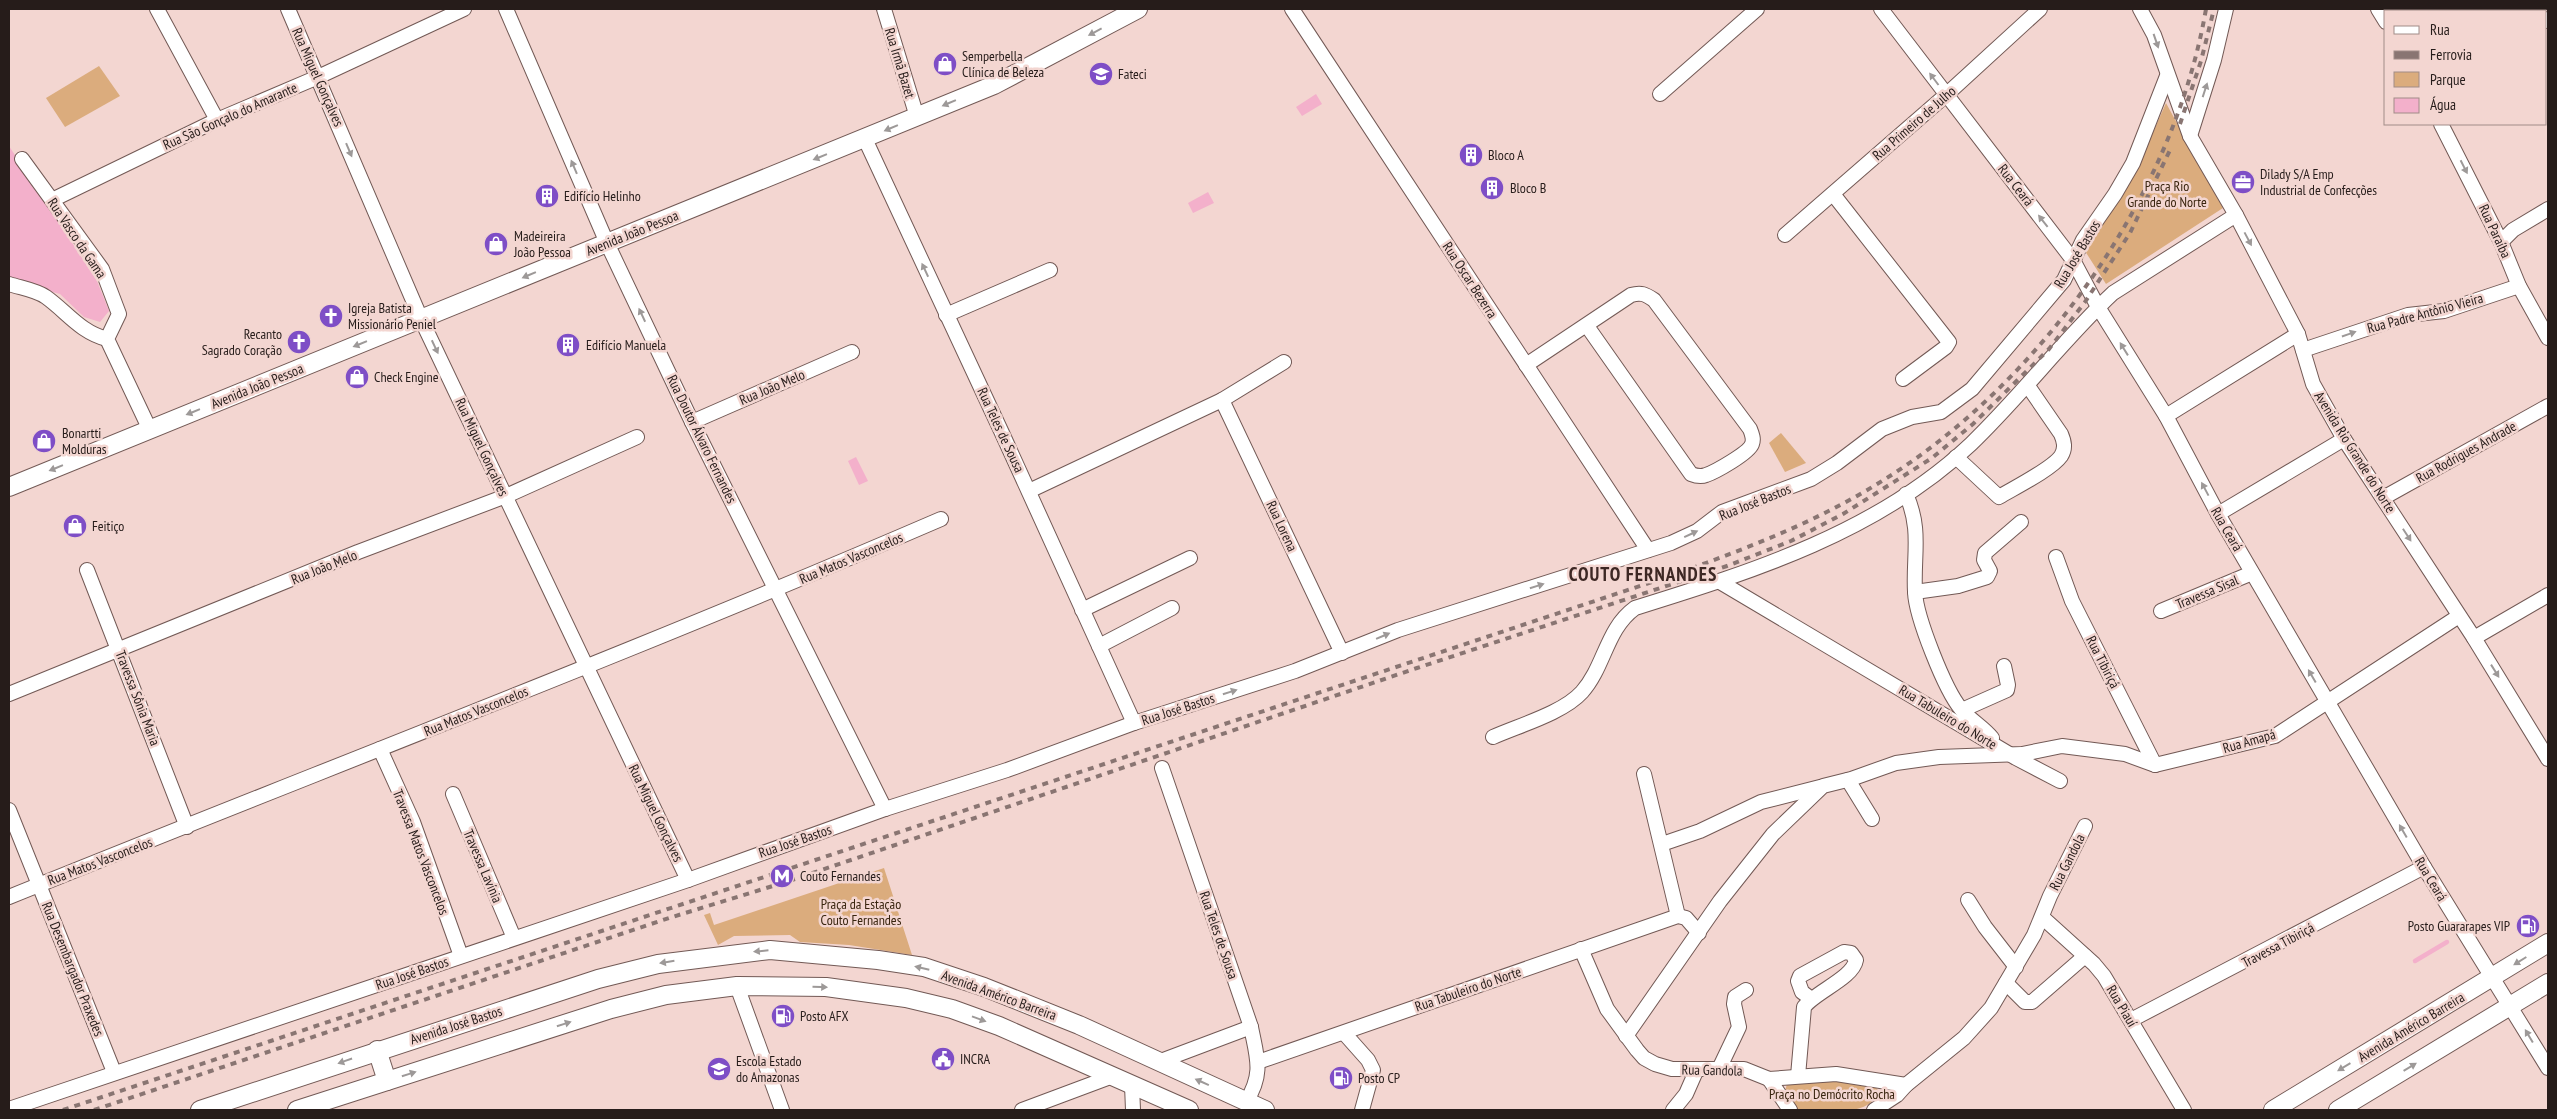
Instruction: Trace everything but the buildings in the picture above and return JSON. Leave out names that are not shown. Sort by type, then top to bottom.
[{"type":"main road","name":"Avenida João Pessoa","points":[[9,487],[917,117],[1014,75],[1138,9]]},
{"type":"main road","name":"Avenida Américo Barreira","points":[[2273,1110],[2548,943]]},
{"type":"main road","name":"Avenida Américo Barreira","points":[[716,955],[770,950],[878,960],[924,968],[984,987],[1079,1025],[1158,1062],[1242,1106],[1265,1110]]},
{"type":"main road","name":"Avenida José Bastos","points":[[200,1110],[377,1050],[598,979],[658,964],[716,955]]},
{"type":"main road","points":[[2338,1110],[2548,983]]},
{"type":"main road","points":[[299,1110],[611,1009],[666,995],[736,986],[826,987],[906,998],[952,1009],[999,1026],[1189,1110]]},
{"type":"main road","points":[[377,1050],[386,1081]]},
{"type":"street","points":[[157,9],[218,120]]},
{"type":"street","name":"Rua Miguel Gonçalves","points":[[288,9],[421,319],[688,880]]},
{"type":"street","name":"Rua São Gonçalo do Amarante","points":[[52,200],[218,120],[318,77],[464,9]]},
{"type":"street","name":"Rua Doutor Álvaro Fernandes","points":[[506,9],[607,243],[692,422],[885,810]]},
{"type":"street","name":"Rua Irmã Bazet","points":[[884,9],[917,117]]},
{"type":"street","name":"Rua Oscar Bezerra","points":[[1292,9],[1526,365],[1555,420],[1648,550]]},
{"type":"street","points":[[1660,94],[1757,9]]},
{"type":"street","name":"Rua Ceará","points":[[1881,9],[2073,260],[2098,307],[2166,416],[2218,514],[2424,867],[2548,1068]]},
{"type":"street","name":"Rua Primeiro de Julho","points":[[1785,235],[1946,95],[2040,9]]},
{"type":"street","name":"Avenida Rio Grande do Norte","points":[[2140,9],[2154,35],[2167,76],[2190,136],[2236,215],[2298,334],[2313,384],[2344,439],[2474,638],[2548,759]]},
{"type":"street","points":[[2190,136],[2214,60],[2226,9]]},
{"type":"street","name":"Rua José Bastos","points":[[9,1109],[114,1072],[688,880],[885,810],[1007,770],[1134,723],[1295,671],[1398,630],[1648,550],[1698,531],[1722,512],[1812,479],[1895,422],[1941,412],[1955,403],[1992,368],[2064,280],[2083,240],[2115,194],[2133,163],[2167,76]]},
{"type":"street","name":"Rua Paraíba","points":[[2442,125],[2501,242],[2519,286],[2548,338]]},
{"type":"street","name":"Rua Teles de Sousa","points":[[865,139],[1029,491],[1134,723]]},
{"type":"street","name":"Rua Vasco da Gama","points":[[22,159],[102,270],[119,314],[107,338]]},
{"type":"street","points":[[1832,194],[1949,342],[1946,347],[1903,379]]},
{"type":"street","points":[[2501,242],[2513,230],[2548,209]]},
{"type":"street","points":[[1493,737],[1567,706],[1582,692],[1596,671],[1616,626],[1623,617],[1635,608],[1720,582],[1791,556],[1868,518],[1906,494],[1956,457],[2028,386],[2098,307],[2113,293],[2236,215]]},
{"type":"street","points":[[946,315],[1050,270]]},
{"type":"street","points":[[9,284],[44,296],[80,327],[92,335],[107,338],[150,430]]},
{"type":"street","name":"Rua Padre Antônio Vieira","points":[[2303,350],[2408,315],[2444,311],[2519,286]]},
{"type":"street","points":[[1526,365],[1631,295],[1638,293],[1646,294],[1654,300],[1750,429],[1753,437],[1752,445],[1745,452],[1707,475],[1699,477],[1691,474],[1587,326]]},
{"type":"street","points":[[2166,416],[2298,334]]},
{"type":"street","name":"Rua João Melo","points":[[692,422],[852,352]]},
{"type":"street","points":[[1029,491],[1222,400],[1284,362]]},
{"type":"street","points":[[1956,457],[1999,497],[2055,462],[2065,446],[2061,434],[2028,386]]},
{"type":"street","name":"Rua Lorena","points":[[1222,400],[1342,653]]},
{"type":"street","name":"Rua Rodrigues Andrade","points":[[2383,498],[2548,406]]},
{"type":"street","name":"Rua João Melo","points":[[9,694],[358,552],[506,496],[637,437]]},
{"type":"street","points":[[2218,514],[2344,439]]},
{"type":"street","points":[[1906,494],[1916,524],[1915,592],[1922,626],[1962,710],[2005,751],[2060,781]]},
{"type":"street","name":"Rua Matos Vasconcelos","points":[[9,896],[586,668],[777,590],[941,519]]},
{"type":"street","points":[[1915,592],[1958,586],[1987,577],[1990,571],[1984,560],[1985,553],[2021,522]]},
{"type":"street","name":"Rua Tibiriçá","points":[[2056,557],[2072,601],[2155,765]]},
{"type":"street","points":[[1082,610],[1190,558]]},
{"type":"street","name":"Travessa Sônia Maria","points":[[87,570],[187,827]]},
{"type":"street","name":"Travessa Sisal","points":[[2161,611],[2252,573]]},
{"type":"street","name":"Rua Tabuleiro do Norte","points":[[1720,582],[2005,751]]},
{"type":"street","points":[[2474,638],[2548,594]]},
{"type":"street","points":[[1099,646],[1172,608]]},
{"type":"street","name":"Rua Amapá","points":[[2155,765],[2275,736],[2459,616]]},
{"type":"street","points":[[1962,710],[2007,690],[2008,685],[2004,666]]},
{"type":"street","points":[[2005,751],[2030,754],[2062,746],[2125,754],[2155,765]]},
{"type":"street","name":"Travessa Matos Vasconcelos","points":[[380,749],[413,822],[460,956]]},
{"type":"street","name":"Rua Tabuleiro do Norte","points":[[1662,844],[1718,823],[1761,802],[1848,780],[1896,763],[1954,755],[2005,751]]},
{"type":"street","name":"Rua Teles de Sousa","points":[[1162,768],[1251,1027],[1258,1062],[1256,1085],[1242,1106]]},
{"type":"street","points":[[1644,774],[1678,916],[1686,918],[1699,934]]},
{"type":"street","points":[[1848,780],[1872,820]]},
{"type":"street","points":[[1626,1036],[1699,934],[1720,901],[1773,834],[1823,786]]},
{"type":"street","name":"Travessa Lavínia","points":[[453,794],[514,938]]},
{"type":"street","name":"Rua Desembargador Praxedes","points":[[9,810],[114,1072]]},
{"type":"street","name":"Rua Gandola","points":[[1874,1110],[1897,1095],[1906,1085],[1968,1034],[1991,1008],[2016,967],[2086,826]]},
{"type":"street","name":"Travessa Tibiriçá","points":[[2131,1020],[2424,867]]},
{"type":"street","points":[[1968,900],[1985,927],[2016,967]]},
{"type":"street","name":"Rua Tabuleiro do Norte","points":[[1258,1062],[1678,916]]},
{"type":"street","name":"Rua Piauí","points":[[2042,917],[2104,976],[2184,1110]]},
{"type":"street","name":"Rua Gandola","points":[[1581,950],[1601,999],[1626,1036],[1644,1058],[1655,1064],[1672,1069],[1744,1069],[1769,1079],[1836,1074],[1906,1085]]},
{"type":"street","points":[[1798,1076],[1804,1007],[1810,998],[1832,986],[1854,966],[1856,960],[1851,953],[1844,952],[1800,976],[1799,986],[1810,998]]},
{"type":"street","points":[[2006,983],[2025,1002],[2032,1002],[2084,956]]},
{"type":"street","points":[[736,986],[782,1110]]},
{"type":"street","points":[[1719,1069],[1739,1027],[1734,1004],[1735,997],[1746,990]]},
{"type":"street","points":[[1158,1062],[1251,1027]]},
{"type":"street","points":[[1344,1033],[1368,1060],[1373,1070],[1362,1110]]},
{"type":"street","points":[[1672,1110],[1686,1094],[1698,1069]]},
{"type":"street","points":[[1022,1110],[1113,1076]]},
{"type":"street","points":[[1769,1079],[1790,1110]]},
{"type":"street","points":[[1132,1085],[1133,1110]]},
{"type":"green space","points":[[99,66],[120,96],[65,127],[46,98]]},
{"type":"green space","name":"Praça Rio Grande do Norte","points":[[2166,103],[2223,208],[2106,284],[2085,251],[2146,148]]},
{"type":"green space","points":[[1781,433],[1806,463],[1785,472],[1769,443]]},
{"type":"green space","name":"Praça da Estação Couto Fernandes","points":[[884,868],[912,955],[849,945],[800,942],[790,935],[734,936],[718,945],[704,915],[710,913],[714,925]]},
{"type":"green space","name":"Praça no Demócrito Rocha","points":[[1837,1079],[1875,1086],[1879,1092],[1873,1101],[1855,1110],[1831,1111],[1798,1110],[1785,1091],[1787,1084]]},
{"type":"water","points":[[1316,94],[1322,104],[1302,116],[1296,107]]},
{"type":"water","points":[[9,146],[97,281],[109,311],[100,322],[84,317],[60,294],[9,280]]},
{"type":"water","points":[[1208,192],[1214,203],[1193,213],[1188,203]]},
{"type":"water","points":[[856,457],[868,481],[859,485],[848,461]]},
{"type":"waterway","points":[[2415,961],[2447,942]]},
{"type":"railway","points":[[63,1110],[1673,575],[1754,545],[1832,509],[1882,481],[1941,440],[1996,392],[2046,337],[2092,278],[2132,214],[2164,147],[2189,79],[2206,9]]},
{"type":"railway","points":[[2180,124],[2201,61],[2214,9]]},
{"type":"railway","points":[[94,1110],[669,918],[789,881],[1417,668],[1727,566],[1791,541],[1843,514],[1932,458],[1973,424],[2049,349],[2085,302],[2130,233],[2171,148]]},
{"type":"place","name":"Semperbella Clínica de Beleza","points":[[945,64]]},
{"type":"place","name":"Fateci","points":[[1101,74]]},
{"type":"place","name":"Bloco A","points":[[1471,155]]},
{"type":"place","name":"Dilady S/A Emp Industrial de Confecções","points":[[2243,182]]},
{"type":"place","name":"Bloco B","points":[[1492,188]]},
{"type":"place","name":"Edifício Helinho","points":[[547,196]]},
{"type":"place","name":"Madeireira João Pessoa","points":[[496,244]]},
{"type":"place","name":"Igreja Batista Missionário Peniel","points":[[331,316]]},
{"type":"place","name":"Recanto Sagrado Coração","points":[[299,342]]},
{"type":"place","name":"Edifício Manuela","points":[[568,345]]},
{"type":"place","name":"Check Engine","points":[[357,377]]},
{"type":"place","name":"Bonartti Molduras","points":[[44,441]]},
{"type":"place","name":"Feitiço","points":[[75,526]]},
{"type":"place","name":"Couto Fernandes","points":[[782,876]]},
{"type":"place","name":"Posto Guararapes VIP","points":[[2528,926]]},
{"type":"place","name":"Posto AFX","points":[[783,1016]]},
{"type":"place","name":"INCRA","points":[[943,1059]]},
{"type":"place","name":"Escola Estado do Amazonas","points":[[719,1069]]},
{"type":"place","name":"Posto CP","points":[[1341,1078]]},
{"type":"district","name":"COUTO FERNANDES","points":[[1643,574]]}]
